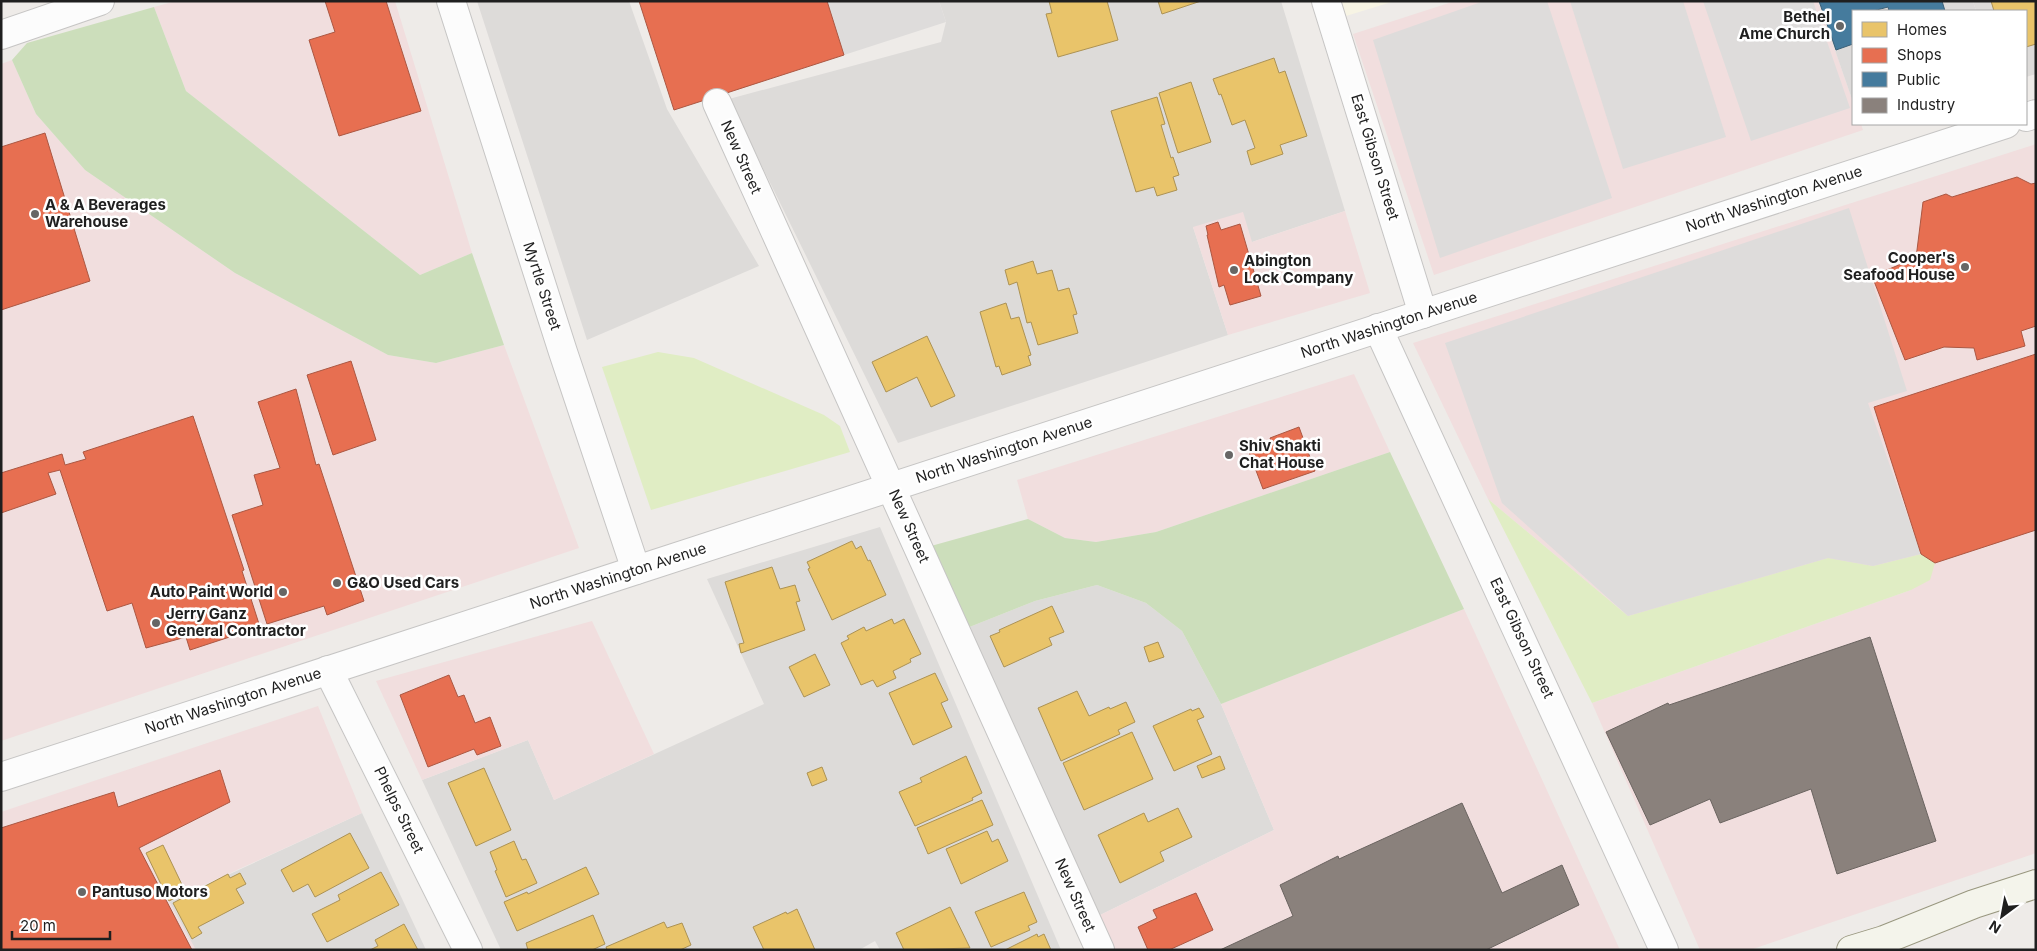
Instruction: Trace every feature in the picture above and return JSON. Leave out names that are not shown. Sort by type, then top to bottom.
[{"type":"main road","points":[[1851,950],[1884,940],[1974,904],[2036,884]]},
{"type":"street","points":[[1,35],[100,1]]},
{"type":"street","name":"Myrtle Street","points":[[451,1],[560,342],[636,570]]},
{"type":"street","name":"East Gibson Street","points":[[1326,1],[1423,314]]},
{"type":"street","name":"New Street","points":[[717,103],[1100,950]]},
{"type":"street","name":"North Washington Avenue","points":[[1,777],[2003,125]]},
{"type":"street","name":"East Gibson Street","points":[[1378,328],[1664,950]]},
{"type":"street","name":"Phelps Street","points":[[328,670],[468,950]]},
{"type":"shaded area","points":[[176,1],[395,1],[472,253],[420,275],[186,91],[154,7]]},
{"type":"shaded area","points":[[477,1],[629,1],[667,109],[759,266],[587,340]]},
{"type":"shaded area","points":[[827,1],[939,1],[946,22],[844,55]]},
{"type":"shaded area","points":[[939,1],[1281,1],[1345,211],[1252,242],[1193,227],[1228,335],[898,443],[729,99],[941,42],[946,22]]},
{"type":"shaded area","points":[[1341,1],[1395,1],[1346,16]]},
{"type":"shaded area","points":[[1455,1],[1818,1],[1852,99],[1852,125],[1861,125],[1863,130],[1434,275],[1353,34]]},
{"type":"shaded area","points":[[1484,1],[1547,1],[1612,198],[1440,258],[1373,40]]},
{"type":"shaded area","points":[[1570,1],[1683,1],[1726,137],[1623,169]]},
{"type":"shaded area","points":[[1703,1],[1813,1],[1850,108],[1751,141]]},
{"type":"shaded area","name":"Bethel Ame Church","points":[[1818,1],[1973,1],[1976,10],[1852,10],[1852,99]]},
{"type":"shaded area","points":[[1973,1],[2036,1],[2036,74],[2027,77],[2027,10],[1976,10]]},
{"type":"shaded area","points":[[12,60],[36,114],[85,170],[235,273],[388,355],[436,363],[504,345],[579,548],[1,741],[1,64]]},
{"type":"shaded area","points":[[2036,144],[2036,853],[1750,950],[1700,950],[1592,703],[1911,590],[1628,616],[1488,499],[1413,343]]},
{"type":"shaded area","points":[[1849,208],[1907,391],[1868,403],[1921,554],[1873,566],[1828,558],[1628,616],[1502,503],[1445,343]]},
{"type":"shaded area","points":[[1345,211],[1370,293],[1228,335],[1193,227],[1243,212],[1252,242]]},
{"type":"shaded area","points":[[1354,374],[1390,452],[1156,532],[1096,542],[1065,538],[1028,519],[1017,480]]},
{"type":"shaded area","points":[[880,527],[1061,950],[880,950],[875,941],[859,950],[501,950],[422,780],[528,740],[554,800],[764,704],[707,579]]},
{"type":"shaded area","points":[[1097,585],[1146,603],[1182,631],[1221,704],[1274,830],[1098,916],[967,628],[1035,601]]},
{"type":"shaded area","points":[[1464,609],[1620,950],[1113,950],[1098,916],[1274,830],[1221,704]]},
{"type":"shaded area","points":[[592,621],[654,754],[554,800],[528,740],[422,780],[376,681]]},
{"type":"shaded area","points":[[318,706],[362,813],[169,901],[196,950],[1,950],[1,812]]},
{"type":"shaded area","points":[[362,813],[426,950],[194,950],[169,902]]},
{"type":"green space","points":[[154,7],[186,91],[420,275],[472,253],[504,345],[436,363],[388,355],[235,273],[85,170],[36,114],[12,60],[27,43]]},
{"type":"green space","points":[[658,352],[694,358],[824,415],[840,426],[850,452],[651,510],[602,367]]},
{"type":"green space","points":[[1390,452],[1464,609],[1221,704],[1182,631],[1146,603],[1097,585],[1035,601],[967,628],[931,546],[1028,519],[1065,538],[1096,542],[1156,532]]},
{"type":"green space","points":[[1488,499],[1628,616],[1828,558],[1873,566],[1921,554],[1935,563],[1930,580],[1911,590],[1592,703]]},
{"type":"building: Homes","points":[[1049,1],[1107,1],[1118,40],[1058,57],[1046,14],[1052,13]]},
{"type":"building: Homes","points":[[1158,1],[1201,1],[1162,14]]},
{"type":"building: Homes","points":[[1991,1],[2036,1],[2036,44],[2027,47],[2027,10],[1994,10]]},
{"type":"building: Homes","points":[[1274,58],[1279,73],[1285,71],[1307,136],[1280,145],[1283,154],[1251,165],[1247,151],[1255,148],[1245,120],[1232,125],[1221,94],[1219,95],[1213,79]]},
{"type":"building: Homes","points":[[1191,82],[1211,142],[1178,153],[1159,93]]},
{"type":"building: Homes","points":[[1157,97],[1165,124],[1161,125],[1171,158],[1173,157],[1179,175],[1173,177],[1177,190],[1157,196],[1154,187],[1136,192],[1111,111]]},
{"type":"building: Homes","points":[[1033,261],[1037,274],[1052,270],[1058,291],[1069,288],[1077,314],[1073,315],[1078,333],[1038,345],[1031,322],[1027,323],[1017,282],[1009,285],[1005,270]]},
{"type":"building: Homes","points":[[1006,303],[1011,319],[1019,317],[1031,355],[1028,356],[1031,365],[1002,375],[999,366],[996,367],[980,312]]},
{"type":"building: Homes","points":[[927,336],[955,396],[931,407],[917,377],[886,392],[872,362]]},
{"type":"building: Homes","points":[[852,541],[856,549],[861,546],[868,561],[870,560],[886,595],[832,620],[808,569],[810,568],[807,562]]},
{"type":"building: Homes","points":[[772,567],[780,589],[795,585],[800,601],[796,602],[805,630],[741,653],[739,644],[744,643],[725,582]]},
{"type":"building: Homes","points":[[1052,606],[1064,632],[1049,638],[1052,645],[1004,667],[990,636]]},
{"type":"building: Homes","points":[[892,619],[894,624],[904,619],[921,654],[910,659],[911,662],[893,671],[896,678],[877,687],[873,680],[861,685],[841,643],[849,639],[847,636],[864,627],[866,631]]},
{"type":"building: Homes","points":[[1158,642],[1164,657],[1149,662],[1144,647]]},
{"type":"building: Homes","points":[[815,654],[830,685],[804,697],[789,667]]},
{"type":"building: Homes","points":[[935,673],[948,700],[941,703],[952,727],[913,745],[889,693]]},
{"type":"building: Homes","points":[[1077,691],[1089,716],[1126,702],[1135,722],[1118,730],[1120,734],[1061,761],[1038,708]]},
{"type":"building: Homes","points":[[1199,708],[1204,717],[1197,720],[1212,754],[1174,771],[1153,726],[1191,709],[1192,711]]},
{"type":"building: Homes","points":[[1132,732],[1153,779],[1084,810],[1063,763]]},
{"type":"building: Homes","points":[[966,756],[982,793],[972,798],[973,800],[915,826],[899,792],[922,782],[920,778]]},
{"type":"building: Homes","points":[[1220,756],[1225,769],[1202,778],[1197,766]]},
{"type":"building: Homes","points":[[822,767],[827,780],[812,786],[807,773]]},
{"type":"building: Homes","points":[[484,768],[511,830],[476,846],[448,783]]},
{"type":"building: Homes","points":[[982,800],[993,825],[928,854],[917,828]]},
{"type":"building: Homes","points":[[1178,808],[1192,837],[1160,852],[1164,861],[1120,883],[1098,835],[1144,813],[1148,822]]},
{"type":"building: Homes","points":[[987,831],[992,842],[998,839],[1008,861],[961,884],[946,849]]},
{"type":"building: Homes","points":[[350,833],[369,868],[315,897],[308,884],[293,892],[281,870]]},
{"type":"building: Homes","points":[[514,841],[522,860],[526,859],[537,883],[506,897],[495,871],[497,870],[490,852]]},
{"type":"building: Homes","points":[[163,845],[186,893],[169,901],[146,853]]},
{"type":"building: Homes","points":[[586,867],[599,894],[517,931],[504,902],[527,892],[528,894]]},
{"type":"building: Homes","points":[[381,872],[399,905],[327,942],[312,914],[340,900],[338,895]]},
{"type":"building: Homes","points":[[240,873],[246,884],[236,889],[244,903],[198,927],[202,933],[192,939],[173,903],[228,874],[230,878]]},
{"type":"building: Homes","points":[[1024,892],[1037,922],[1028,926],[1030,930],[991,947],[975,912]]},
{"type":"building: Homes","points":[[950,907],[970,948],[904,950],[896,933]]},
{"type":"building: Homes","points":[[797,909],[815,950],[764,950],[753,927]]},
{"type":"building: Homes","points":[[593,915],[605,944],[592,950],[528,950],[526,943]]},
{"type":"building: Homes","points":[[664,922],[667,928],[682,923],[691,945],[680,950],[607,950],[606,947]]},
{"type":"building: Homes","points":[[404,924],[418,950],[370,950],[378,946],[375,940]]},
{"type":"building: Homes","points":[[1037,934],[1038,937],[1044,934],[1051,950],[1005,950]]},
{"type":"building: Shops","points":[[325,1],[386,1],[421,111],[339,136],[309,40],[335,32]]},
{"type":"building: Shops","points":[[639,1],[827,1],[844,55],[674,110]]},
{"type":"building: Shops","name":"A & A Beverages Warehouse","points":[[45,133],[90,281],[1,310],[1,147]]},
{"type":"building: Shops","name":"Cooper's Seafood House","points":[[2017,177],[2031,184],[2036,183],[2036,326],[2021,331],[2025,346],[1977,360],[1974,348],[1944,347],[1905,360],[1872,276],[1916,258],[1923,202],[1946,194],[1952,197]]},
{"type":"building: Shops","name":"Abington Lock Company","points":[[1218,222],[1221,230],[1240,224],[1261,296],[1230,305],[1224,285],[1219,287],[1206,226]]},
{"type":"building: Shops","points":[[2036,354],[2036,530],[1935,563],[1921,554],[1874,407]]},
{"type":"building: Shops","points":[[351,361],[376,440],[333,455],[307,375]]},
{"type":"building: Shops","points":[[296,389],[316,465],[319,464],[364,601],[327,615],[324,606],[267,624],[232,515],[263,505],[254,475],[280,468],[258,402]]},
{"type":"building: Shops","points":[[193,416],[244,570],[242,571],[260,627],[190,650],[186,637],[146,648],[132,603],[107,611],[60,470],[48,473],[56,494],[1,513],[1,473],[62,454],[65,465],[86,459],[83,452]]},
{"type":"building: Shops","points":[[1299,427],[1315,471],[1263,489],[1249,452],[1272,444],[1270,438]]},
{"type":"building: Shops","points":[[449,675],[458,697],[464,695],[475,723],[490,717],[501,746],[477,755],[474,749],[428,767],[400,695]]},
{"type":"building: Shops","name":"Pantuso Motors","points":[[220,770],[230,802],[139,848],[192,950],[1,950],[1,828],[114,792],[118,807]]},
{"type":"building: Shops","points":[[1196,893],[1213,930],[1169,950],[1148,950],[1138,927],[1157,918],[1153,910]]},
{"type":"building: Public","name":"Bethel Ame Church","points":[[1819,1],[1942,1],[1945,10],[1889,10],[1888,7],[1877,10],[1852,10],[1852,44],[1836,50]]},
{"type":"building: Industry","points":[[1870,637],[1936,841],[1837,874],[1811,789],[1720,823],[1710,799],[1650,825],[1606,732],[1668,703],[1669,705]]},
{"type":"building: Industry","points":[[1462,803],[1502,893],[1562,865],[1579,905],[1486,950],[1220,950],[1293,916],[1280,885],[1338,856],[1339,859]]},
{"type":"place","name":"Bethel Ame Church","points":[[1840,26]]},
{"type":"place","name":"A & A Beverages Warehouse","points":[[35,214]]},
{"type":"place","name":"Cooper's Seafood House","points":[[1965,267]]},
{"type":"place","name":"Abington Lock Company","points":[[1234,270]]},
{"type":"place","name":"Shiv Shakti Chat House","points":[[1229,455]]},
{"type":"place","name":"G&O Used Cars","points":[[337,583]]},
{"type":"place","name":"Auto Paint World","points":[[283,592]]},
{"type":"place","name":"Jerry Ganz General Contractor","points":[[156,623]]},
{"type":"place","name":"Pantuso Motors","points":[[82,892]]}]
